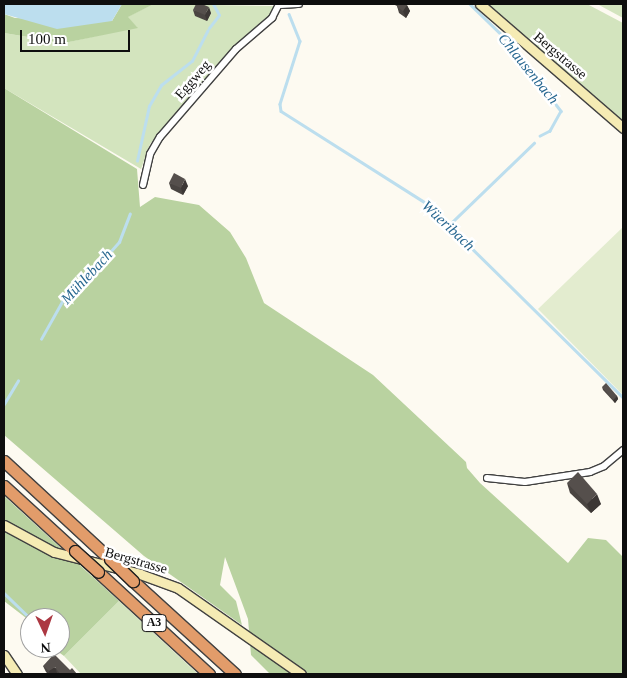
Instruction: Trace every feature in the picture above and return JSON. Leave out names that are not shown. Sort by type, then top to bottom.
[{"type":"highway","name":"A3","points":[[4,461],[235,674]]},
{"type":"highway","name":"A3","points":[[4,486],[209,674]]},
{"type":"street","points":[[279,5],[299,4]]},
{"type":"street","name":"Bergstrasse","points":[[480,4],[623,128]]},
{"type":"street","name":"Eggweg","points":[[143,185],[150,154],[160,137],[236,49],[272,18],[279,5]]},
{"type":"street","points":[[487,478],[525,482],[590,472],[604,466],[623,450]]},
{"type":"street","name":"Bergstrasse","points":[[4,525],[54,552],[140,574],[178,588],[301,674]]},
{"type":"street","points":[[4,654],[16,674]]},
{"type":"green space","points":[[122,4],[154,4],[128,17],[138,28],[64,43],[4,33],[4,14],[15,18],[112,21]]},
{"type":"green space","points":[[154,4],[275,6],[266,21],[231,49],[150,144],[141,169],[4,88],[4,33],[64,43],[137,27],[127,17]]},
{"type":"green space","points":[[484,4],[587,4],[623,23],[623,123]]},
{"type":"green space","points":[[596,4],[623,4],[623,18],[599,5]]},
{"type":"green space","points":[[4,88],[137,169],[140,207],[155,197],[199,205],[230,232],[246,258],[264,303],[373,375],[466,462],[467,468],[480,483],[568,563],[588,538],[606,540],[623,557],[623,674],[270,674],[251,655],[248,619],[225,557],[220,585],[236,601],[242,625],[144,556],[4,435]]},
{"type":"green space","points":[[623,227],[623,395],[538,309]]},
{"type":"green space","points":[[4,496],[119,601],[70,650],[70,608],[20,608],[20,613],[4,601]]},
{"type":"green space","points":[[119,601],[198,674],[81,674],[66,658],[70,658],[70,650]]},
{"type":"water","points":[[4,4],[122,4],[112,21],[57,29],[4,14]]},
{"type":"building","points":[[196,4],[209,7],[205,15],[193,10]]},
{"type":"building","points":[[398,4],[407,5],[403,11],[397,7]]},
{"type":"building","points":[[174,173],[185,179],[181,188],[169,183]]},
{"type":"building","points":[[606,383],[617,396],[613,400],[602,387]]},
{"type":"building","points":[[578,472],[597,494],[587,504],[567,483]]},
{"type":"building","points":[[50,658],[58,658],[77,674],[60,674],[55,667],[49,671],[43,666]]},
{"type":"waterway","name":"Wüeribach","points":[[209,28],[219,15],[213,4]]},
{"type":"waterway","name":"Chlausenbach","points":[[470,4],[505,38],[561,111],[550,131],[540,136]]},
{"type":"waterway","name":"Wüeribach","points":[[289,14],[300,41],[280,104],[281,111],[426,203],[623,397]]},
{"type":"waterway","name":"Mühlebach","points":[[137,161],[149,106],[161,85],[192,61],[207,31]]},
{"type":"waterway","name":"Chlausenbach","points":[[449,225],[534,143]]},
{"type":"waterway","name":"Mühlebach","points":[[41,339],[64,298],[85,280],[119,242],[130,214]]},
{"type":"waterway","name":"Mühlebach","points":[[4,404],[18,381]]},
{"type":"waterway","name":"Mühlebach","points":[[4,593],[20,608]]}]
